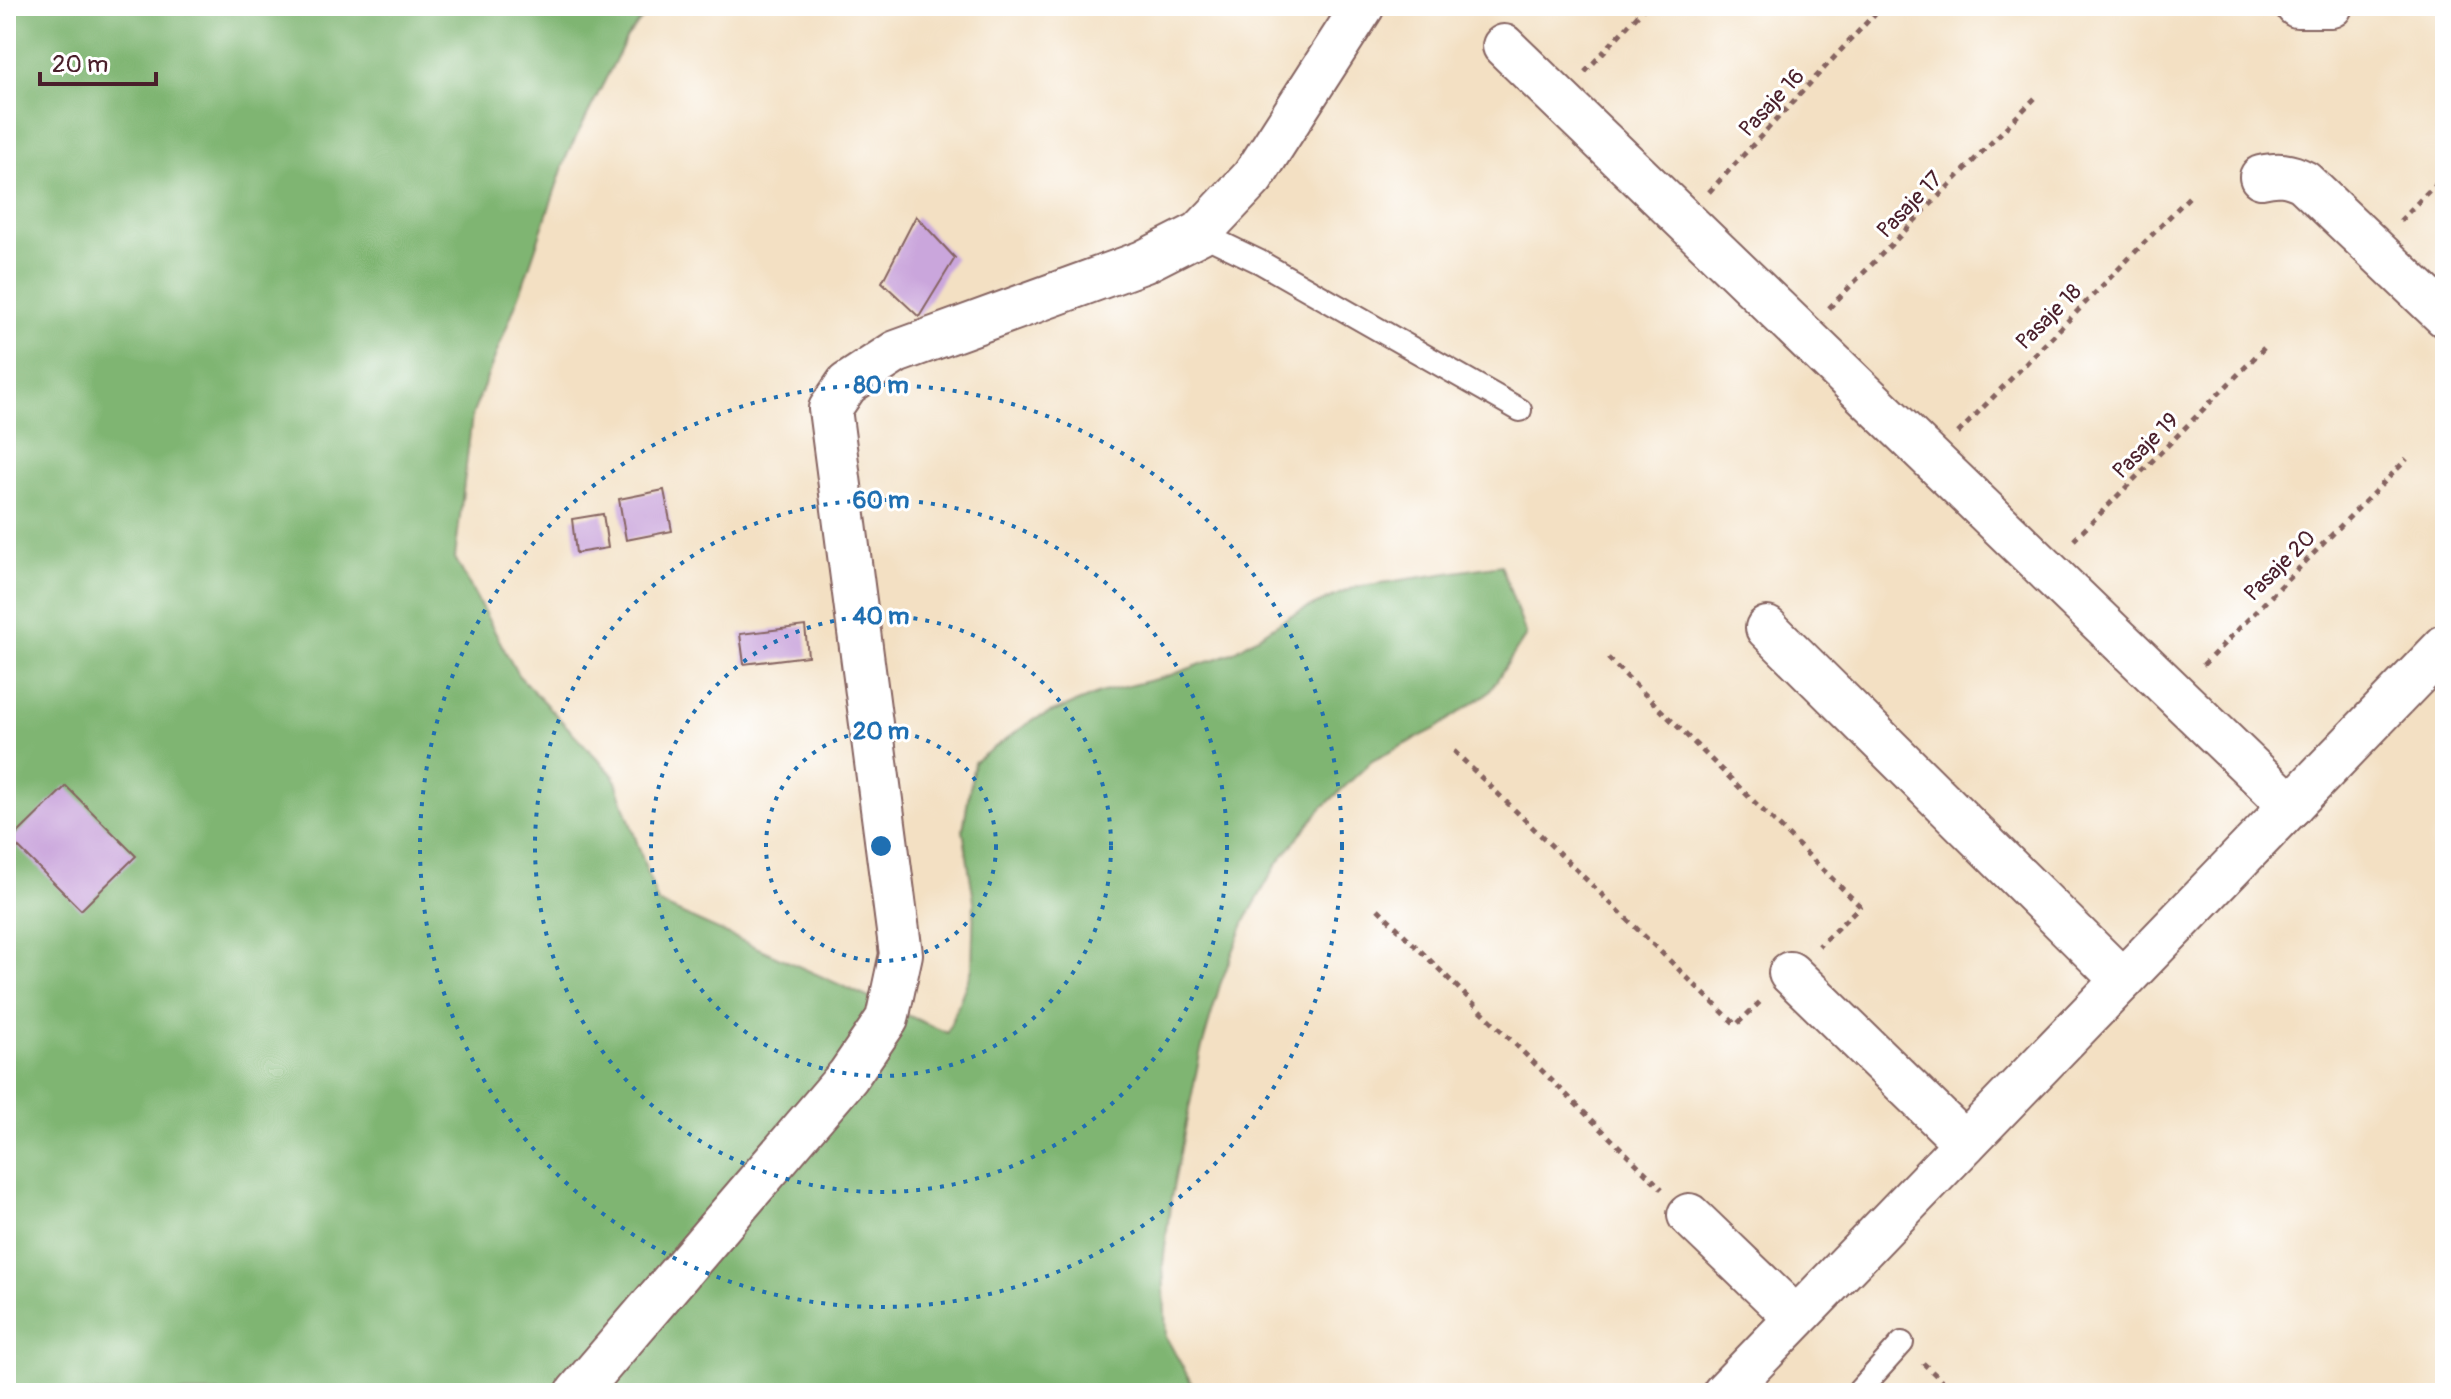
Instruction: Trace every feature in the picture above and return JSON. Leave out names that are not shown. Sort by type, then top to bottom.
[{"type":"street","points":[[577,1393],[848,1076],[887,1019],[901,954],[830,409],[847,384],[896,352],[1143,262],[1200,233],[1253,177],[1363,6]]},
{"type":"street","points":[[2297,6],[2331,6]]},
{"type":"street","points":[[1504,46],[2291,806]]},
{"type":"street","points":[[2261,177],[2277,173],[2304,182],[2445,316]]},
{"type":"street","points":[[1767,628],[2122,980]]},
{"type":"street","points":[[1724,1393],[2445,646]]},
{"type":"street","points":[[1790,973],[1965,1143]]},
{"type":"street","points":[[1689,1215],[1796,1318]]},
{"type":"lane","points":[[1200,233],[1260,262],[1520,410]]},
{"type":"lane","points":[[1857,1393],[1902,1343]]},
{"type":"path","points":[[1560,99],[1646,6]]},
{"type":"path","name":"Pasaje 16","points":[[1684,219],[1882,6]]},
{"type":"path","name":"Pasaje 17","points":[[1803,334],[2037,96]]},
{"type":"path","points":[[2375,249],[2445,174]]},
{"type":"path","name":"Pasaje 18","points":[[1933,460],[2189,197]]},
{"type":"path","name":"Pasaje 19","points":[[2045,569],[2268,344]]},
{"type":"path","name":"Pasaje 20","points":[[2175,694],[2407,459]]},
{"type":"path","points":[[1454,751],[1736,1025],[1860,906],[1608,658]]},
{"type":"path","points":[[1378,909],[1689,1215]]},
{"type":"path","points":[[1902,1343],[1955,1393]]},
{"type":"green space","points":[[6,6],[653,6],[627,37],[567,155],[522,288],[472,416],[455,558],[518,675],[614,776],[658,903],[947,1033],[972,969],[974,901],[963,830],[974,762],[1033,720],[1100,693],[1168,676],[1232,653],[1290,616],[1355,587],[1501,565],[1526,635],[1489,692],[1435,729],[1372,761],[1321,809],[1277,864],[1245,921],[1220,985],[1200,1054],[1171,1198],[1163,1264],[1166,1337],[1197,1393],[6,1393]]},
{"type":"building","points":[[916,216],[955,258],[919,317],[882,282]]},
{"type":"building","points":[[664,490],[672,531],[626,540],[619,499]]},
{"type":"building","points":[[603,514],[608,548],[576,553],[572,519]]},
{"type":"building","points":[[805,626],[808,656],[744,664],[740,634]]},
{"type":"building","points":[[66,786],[136,856],[81,910],[11,840]]}]
